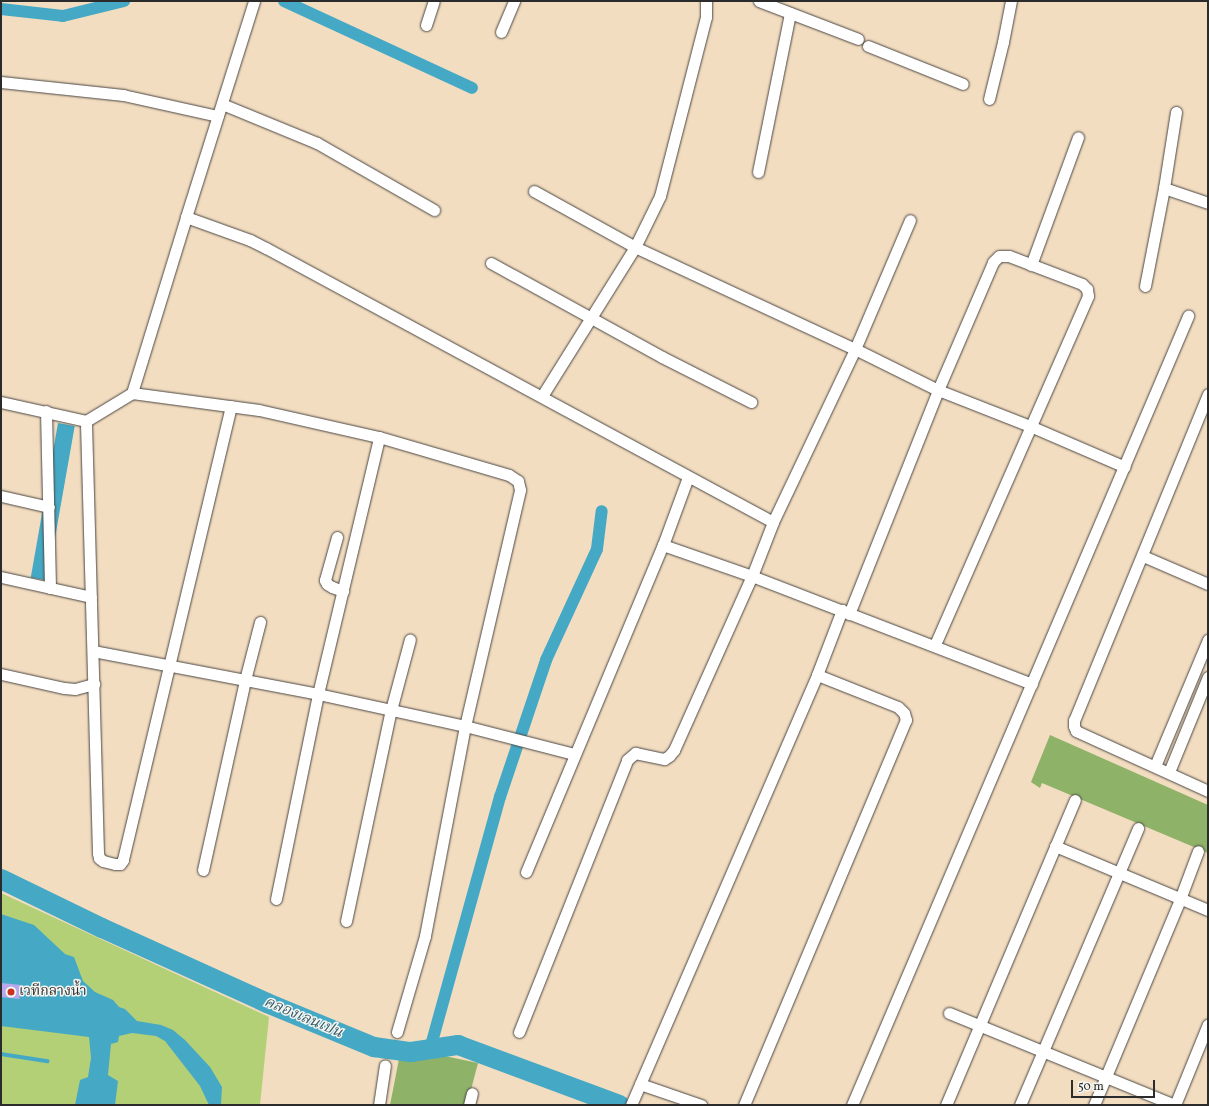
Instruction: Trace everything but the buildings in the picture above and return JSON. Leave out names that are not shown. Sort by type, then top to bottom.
[{"type":"street","points":[[132,393],[254,1]]},
{"type":"street","points":[[426,25],[434,1]]},
{"type":"street","points":[[501,32],[514,1]]},
{"type":"street","points":[[542,396],[635,247],[660,196],[706,17],[706,1]]},
{"type":"street","points":[[759,1],[858,39]]},
{"type":"street","points":[[989,99],[1004,42],[1011,1]]},
{"type":"street","points":[[758,172],[790,13]]},
{"type":"street","points":[[868,46],[963,84]]},
{"type":"street","points":[[1,82],[123,95],[218,116]]},
{"type":"street","points":[[222,104],[317,143],[434,210]]},
{"type":"street","points":[[1145,286],[1164,188],[1176,112]]},
{"type":"street","points":[[1031,265],[1078,137]]},
{"type":"street","points":[[1164,188],[1208,202]]},
{"type":"street","points":[[534,191],[635,247],[854,349],[938,390],[1030,426],[1125,467]]},
{"type":"street","points":[[186,216],[261,245],[542,396],[688,478],[773,522]]},
{"type":"street","points":[[519,1032],[627,760],[635,753],[664,759],[670,756],[752,576],[773,522],[854,349],[910,220]]},
{"type":"street","points":[[632,1105],[638,1088],[817,675],[846,612],[993,262],[999,256],[1009,256],[1082,284],[1087,289],[1088,296],[935,646]]},
{"type":"street","points":[[491,263],[590,319],[751,402]]},
{"type":"street","points":[[852,1105],[1188,316]]},
{"type":"street","points":[[1,402],[86,421],[132,393],[259,410],[379,437],[509,475],[518,481],[520,490],[465,726],[425,936],[398,1032]]},
{"type":"street","points":[[1208,394],[1143,556],[1077,713],[1074,726],[1076,731],[1208,790]]},
{"type":"street","points":[[86,421],[98,853],[99,858],[103,861],[120,864],[123,860],[231,406]]},
{"type":"street","points":[[46,411],[50,588]]},
{"type":"street","points":[[276,899],[318,694],[379,437]]},
{"type":"street","points":[[526,872],[574,754],[663,545],[688,478]]},
{"type":"street","points":[[1,496],[49,507]]},
{"type":"street","points":[[337,537],[325,580],[326,584],[343,591]]},
{"type":"street","points":[[663,545],[752,576],[1032,684]]},
{"type":"street","points":[[1143,556],[1208,584]]},
{"type":"street","points":[[1,577],[91,597]]},
{"type":"street","points":[[203,870],[245,680],[260,622]]},
{"type":"street","points":[[346,921],[391,710],[410,639]]},
{"type":"street","points":[[1155,766],[1208,640]]},
{"type":"street","points":[[93,651],[169,664],[318,694],[465,726],[574,754]]},
{"type":"street","points":[[1,674],[75,689],[94,684]]},
{"type":"street","points":[[744,1105],[906,720],[904,713],[898,707],[817,675]]},
{"type":"street","points":[[1169,772],[1208,677]]},
{"type":"street","points":[[946,1105],[1075,800]]},
{"type":"street","points":[[1020,1105],[1138,828]]},
{"type":"street","points":[[1055,846],[1208,910]]},
{"type":"street","points":[[1094,1105],[1180,899],[1198,851]]},
{"type":"street","points":[[949,1013],[1175,1105],[1208,1024]]},
{"type":"street","points":[[379,1105],[385,1065]]},
{"type":"street","points":[[638,1088],[701,1105]]},
{"type":"street","points":[[469,1105],[472,1093]]},
{"type":"green space","points":[[1050,735],[1208,805],[1208,853],[1042,783],[1040,788],[1031,782]]},
{"type":"green space","points":[[1,893],[269,1017],[260,1105],[1,1105]]},
{"type":"green space","points":[[440,1055],[478,1063],[467,1105],[390,1105],[399,1059]]},
{"type":"water","points":[[58,423],[75,426],[47,581],[31,578]]},
{"type":"water","points":[[1,914],[34,925],[65,954],[74,957],[83,981],[95,992],[113,1000],[119,1007],[125,1009],[137,1021],[161,1025],[173,1030],[185,1040],[210,1067],[222,1087],[221,1105],[209,1105],[200,1086],[165,1041],[156,1036],[132,1033],[119,1036],[118,1042],[111,1044],[108,1075],[118,1081],[115,1105],[75,1105],[80,1080],[88,1077],[91,1058],[89,1037],[1,1026]]},
{"type":"waterway","points":[[1,9],[63,16],[124,1]]},
{"type":"waterway","points":[[284,1],[472,88]]},
{"type":"waterway","points":[[430,1049],[500,797],[546,660],[597,549],[602,511]]},
{"type":"waterway","name":"คลองเลนเปน","points":[[1,879],[102,928],[267,1003],[374,1047],[411,1052],[458,1045],[619,1105]]},
{"type":"waterway","points":[[1,1054],[47,1061]]},
{"type":"place","name":"เวทีกลางน้ำ","points":[[11,992]]}]
